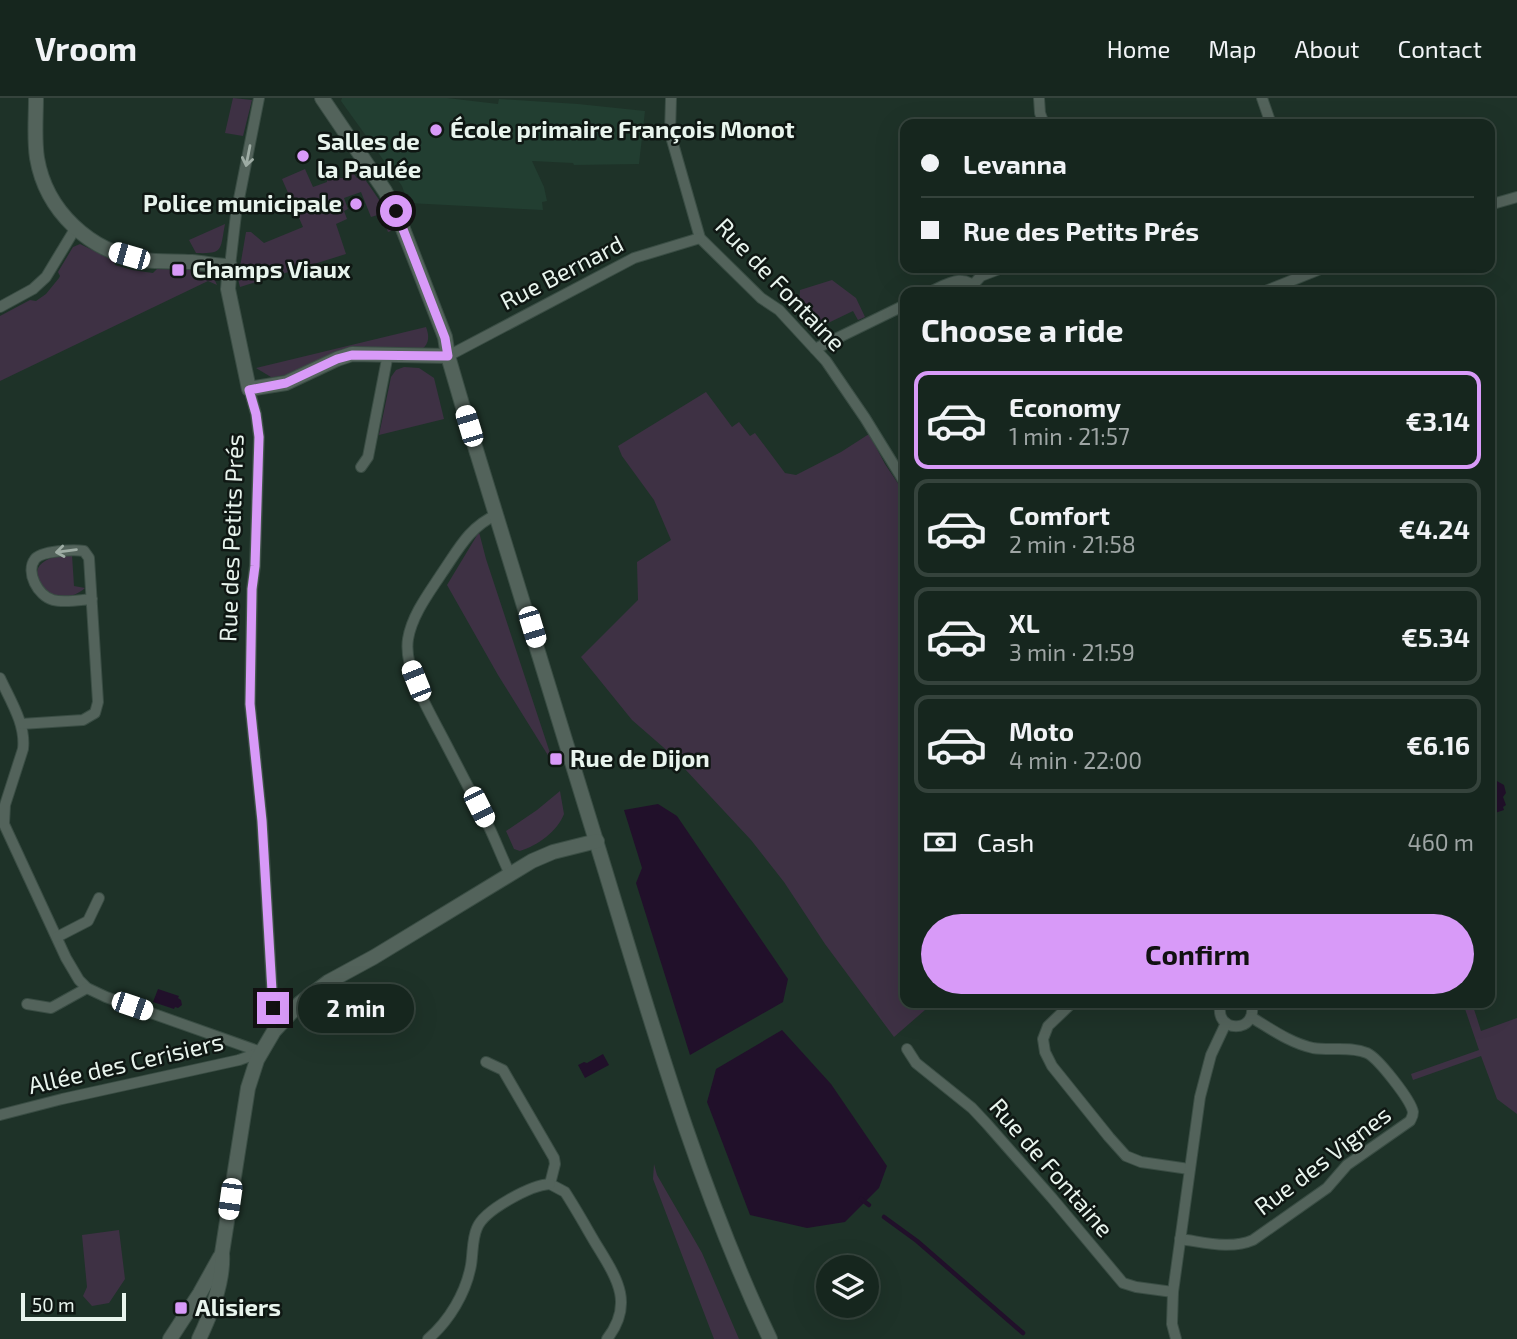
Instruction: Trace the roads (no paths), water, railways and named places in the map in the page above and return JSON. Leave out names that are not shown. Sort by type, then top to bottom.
[{"type":"street","points":[[36,98],[36,144],[41,175],[55,205],[75,229],[114,252],[143,260],[230,266],[236,214],[260,98]]},
{"type":"street","points":[[322,98],[386,191],[445,338],[448,356],[496,515],[675,1094],[723,1231],[770,1339]]},
{"type":"street","points":[[659,98],[671,99]]},
{"type":"street","points":[[1039,98],[1042,119]]},
{"type":"street","points":[[1262,98],[1269,119]]},
{"type":"street","name":"Rue de Fontaine","points":[[671,99],[670,133],[700,238],[761,298],[779,310],[826,362],[900,476]]},
{"type":"street","points":[[1495,203],[1517,197]]},
{"type":"street","points":[[0,307],[33,289],[46,278],[75,229]]},
{"type":"street","name":"Rue Bernard","points":[[448,356],[634,258],[700,238]]},
{"type":"street","name":"Rue des Petits Prés","points":[[230,266],[228,289],[259,437],[250,704],[262,821],[273,1008],[283,1021]]},
{"type":"street","points":[[976,287],[981,276],[989,273]]},
{"type":"street","points":[[1276,287],[1310,273]]},
{"type":"street","points":[[942,287],[960,280],[974,287]]},
{"type":"street","points":[[815,349],[900,307]]},
{"type":"street","points":[[361,467],[368,457],[388,354]]},
{"type":"street","points":[[249,390],[286,383],[345,356],[448,356]]},
{"type":"street","points":[[496,515],[469,533],[433,587],[411,626],[407,654],[423,698],[510,874]]},
{"type":"street","points":[[21,724],[83,720],[95,713],[98,702],[92,599],[89,558],[84,551],[76,550],[41,555],[34,560],[34,582],[44,596],[57,601],[92,599]]},
{"type":"street","points":[[0,678],[21,724],[24,738],[2,817],[6,831],[79,980],[87,988],[106,997],[261,1052]]},
{"type":"street","points":[[199,1339],[214,1299],[223,1262],[222,1253],[247,1088],[261,1052],[283,1021],[300,1003],[328,982],[510,874],[542,856],[597,841]]},
{"type":"street","points":[[57,937],[88,921],[99,898]]},
{"type":"street","points":[[27,1004],[51,1008],[87,988]]},
{"type":"street","points":[[1067,1008],[1048,1027],[1043,1039],[1045,1052],[1052,1066],[1126,1156],[1141,1162],[1189,1169]]},
{"type":"street","points":[[1221,1008],[1220,1014],[1230,1026],[1246,1023],[1251,1017],[1252,1008]]},
{"type":"street","name":"Rue des Vignes","points":[[1180,1239],[1231,1246],[1253,1240],[1327,1188],[1347,1165],[1410,1121],[1413,1115],[1412,1108],[1377,1059],[1357,1051],[1315,1048],[1300,1044],[1251,1017]]},
{"type":"street","points":[[1176,1339],[1172,1324],[1173,1292],[1189,1169],[1204,1076],[1226,1023]]},
{"type":"street","name":"Rue de Fontaine","points":[[908,1049],[916,1063],[972,1108],[987,1124],[1123,1283],[1173,1292]]},
{"type":"street","name":"Allée des Cerisiers","points":[[0,1115],[239,1060],[261,1052]]},
{"type":"street","points":[[486,1062],[503,1070],[550,1150],[555,1164],[550,1184]]},
{"type":"street","points":[[428,1339],[461,1296],[470,1269],[475,1233],[482,1219],[535,1186],[550,1184],[565,1192],[617,1281],[621,1298],[620,1315],[615,1329],[607,1339]]},
{"type":"street","points":[[170,1339],[222,1253]]},
{"type":"waterway","points":[[861,1199],[869,1205]]},
{"type":"waterway","points":[[884,1217],[917,1241],[1023,1333]]},
{"type":"place","name":"École primaire François Monot","points":[[436,130]]},
{"type":"place","name":"Salles de la Paulée","points":[[303,156]]},
{"type":"place","name":"Police municipale","points":[[356,204]]},
{"type":"place","name":"Champs Viaux","points":[[178,270]]},
{"type":"place","name":"Rue de Dijon","points":[[556,759]]},
{"type":"place","name":"Alisiers","points":[[181,1308]]}]
